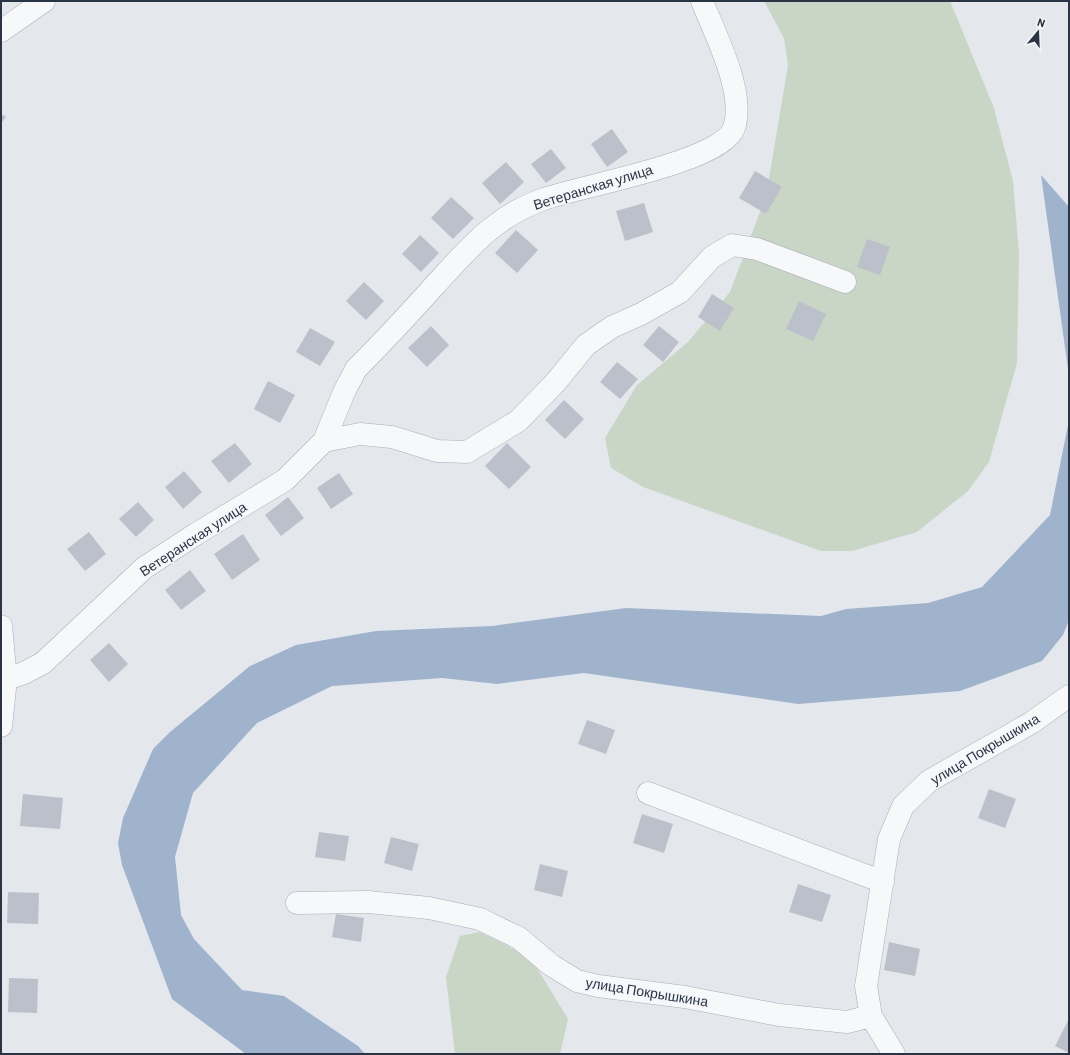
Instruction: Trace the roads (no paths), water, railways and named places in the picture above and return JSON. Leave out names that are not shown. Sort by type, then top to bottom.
[{"type":"street","points":[[2,29],[44,1]]},
{"type":"street","name":"Ветеранская улица","points":[[6,679],[24,673],[43,663],[144,568],[196,534],[285,480],[324,441],[344,392],[356,370],[481,235],[506,216],[544,199],[619,180],[702,153],[722,142],[734,129],[737,105],[730,69],[702,1]]},
{"type":"street","points":[[324,441],[360,434],[392,437],[437,451],[467,452],[518,421],[555,383],[586,345],[612,327],[641,314],[680,292],[712,257],[732,245],[757,249],[845,282]]},
{"type":"street","points":[[1,626],[6,679],[1,726]]},
{"type":"street","name":"улица Покрышкина","points":[[894,1054],[870,1016],[866,986],[889,839],[903,806],[929,781],[1031,723],[1069,696]]},
{"type":"street","points":[[648,793],[883,882]]},
{"type":"street","name":"улица Покрышкина","points":[[297,903],[368,902],[430,908],[480,919],[519,938],[551,965],[577,980],[598,986],[685,997],[779,1015],[847,1022],[870,1016]]},
{"type":"water","points":[[1041,175],[1069,207],[1069,376]]},
{"type":"water","points":[[1069,420],[1069,620],[1063,635],[1042,661],[960,691],[798,704],[584,673],[497,684],[442,678],[332,686],[257,723],[193,793],[175,857],[181,915],[194,939],[242,990],[284,996],[358,1046],[365,1054],[246,1054],[172,999],[122,865],[118,843],[123,818],[153,749],[170,732],[250,666],[296,645],[376,631],[492,626],[626,608],[821,616],[846,609],[928,603],[982,587],[1050,515]]}]
